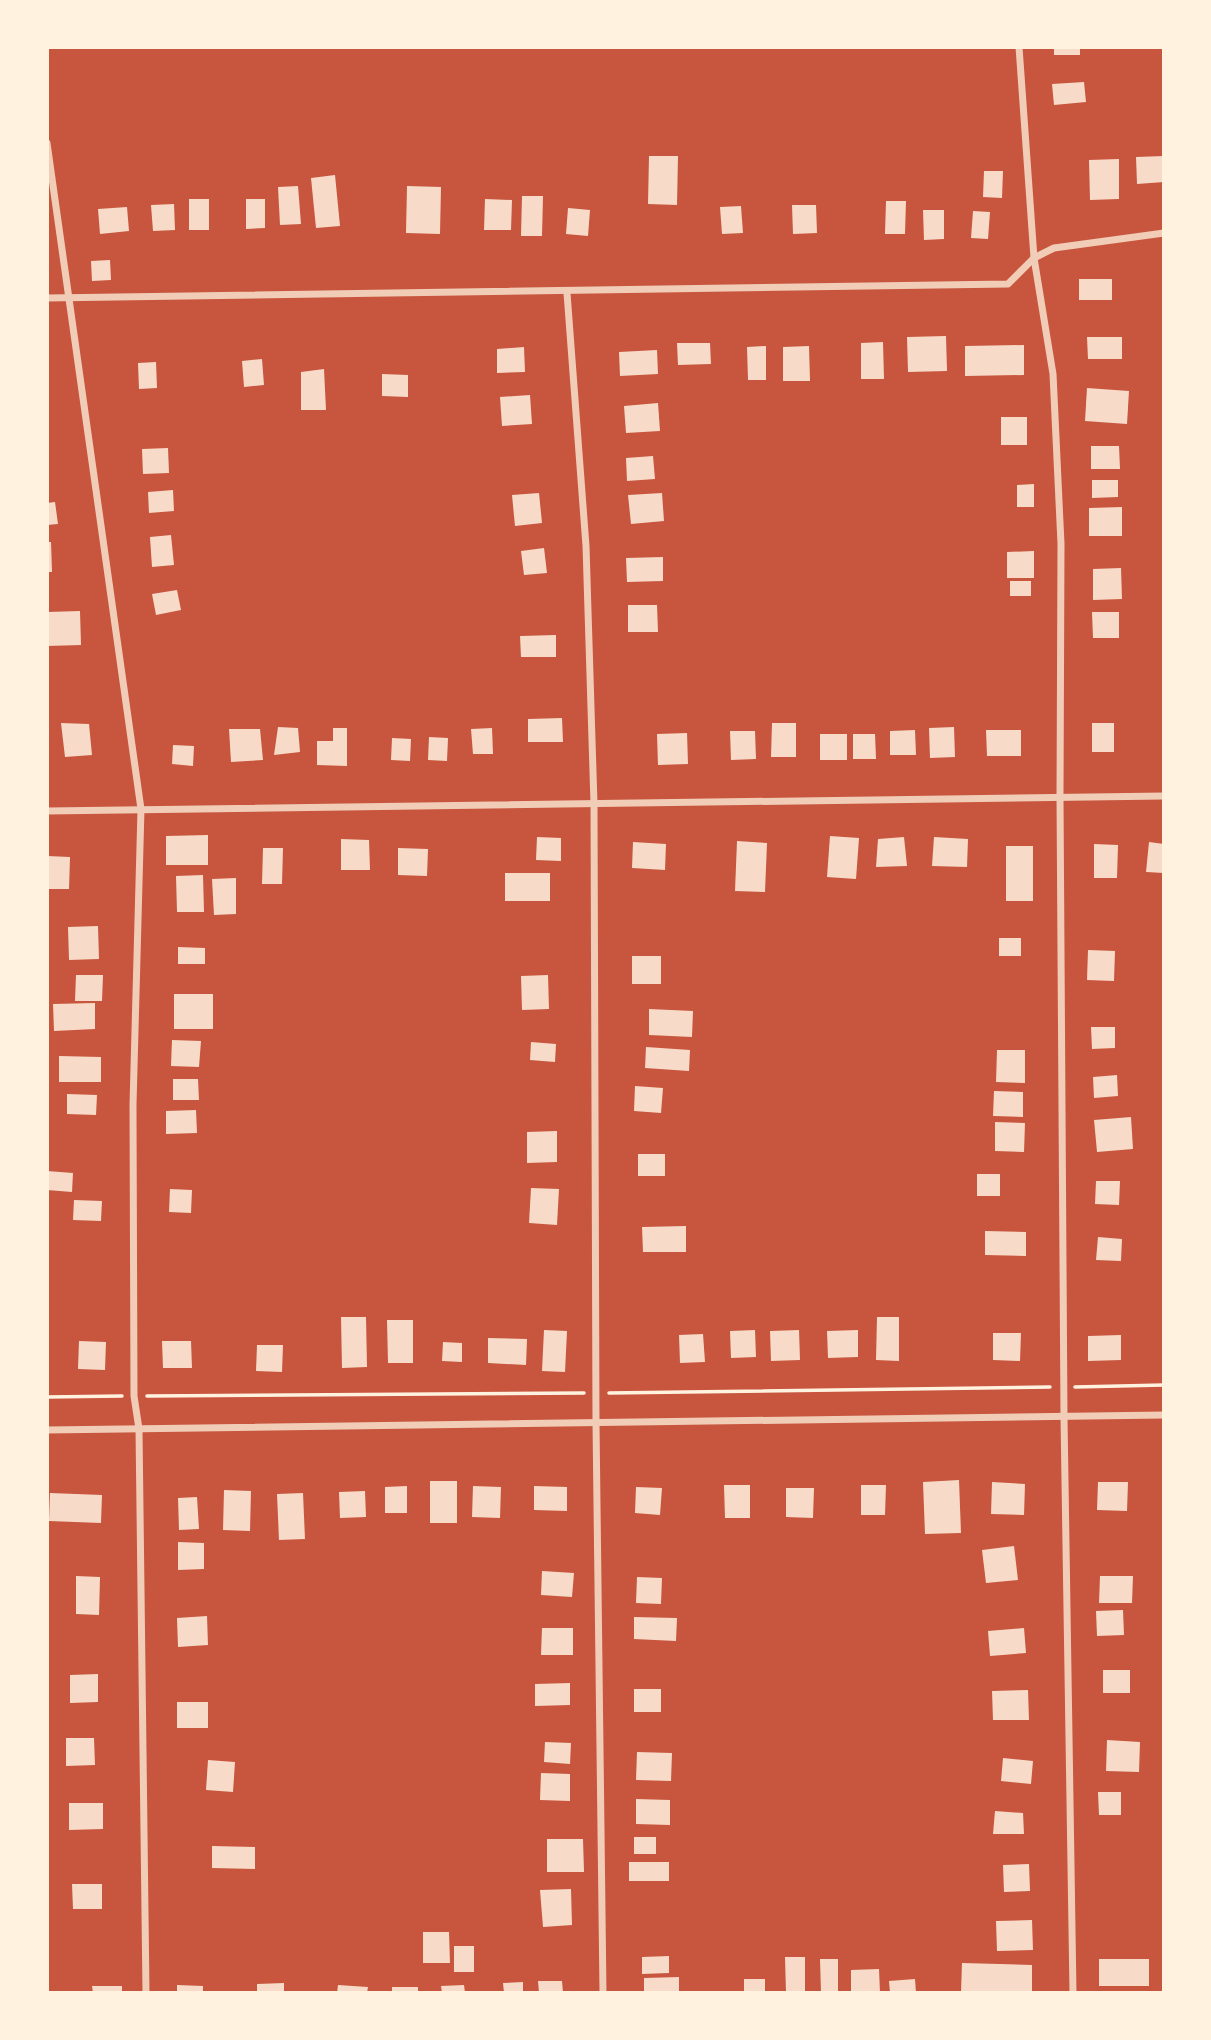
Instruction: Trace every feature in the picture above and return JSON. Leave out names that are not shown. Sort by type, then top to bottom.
[{"type":"street","points":[[1019,47],[1034,258],[1053,374],[1062,544],[1060,797],[1073,1993]]},
{"type":"street","points":[[47,143],[141,809],[133,1105],[134,1396],[139,1429],[146,1993]]},
{"type":"street","points":[[47,298],[566,293],[1008,284],[1034,258],[1054,248],[1164,233]]},
{"type":"street","points":[[566,293],[586,545],[594,804],[596,1423],[603,1993]]},
{"type":"street","points":[[47,811],[1164,796]]},
{"type":"street","points":[[47,1430],[1164,1415]]},
{"type":"building","points":[[1054,47],[1080,47],[1080,55],[1054,55]]},
{"type":"building","points":[[1084,82],[1086,102],[1054,105],[1052,84]]},
{"type":"building","points":[[649,156],[678,156],[677,205],[648,204]]},
{"type":"building","points":[[1164,156],[1164,182],[1137,184],[1136,157]]},
{"type":"building","points":[[1119,159],[1119,199],[1090,200],[1089,160]]},
{"type":"building","points":[[984,171],[1003,171],[1002,198],[983,197]]},
{"type":"building","points":[[335,175],[340,226],[316,228],[311,178]]},
{"type":"building","points":[[298,186],[301,224],[280,225],[278,187]]},
{"type":"building","points":[[407,186],[441,187],[440,234],[406,233]]},
{"type":"building","points":[[522,196],[543,196],[542,236],[521,236]]},
{"type":"building","points":[[189,199],[209,199],[209,230],[189,230]]},
{"type":"building","points":[[246,199],[265,199],[265,228],[246,229]]},
{"type":"building","points":[[485,199],[512,200],[511,230],[484,230]]},
{"type":"building","points":[[886,201],[906,201],[905,234],[885,234]]},
{"type":"building","points":[[174,204],[175,230],[153,231],[151,205]]},
{"type":"building","points":[[792,205],[816,205],[817,233],[793,234]]},
{"type":"building","points":[[741,206],[743,233],[722,234],[720,207]]},
{"type":"building","points":[[127,207],[129,231],[100,234],[98,209]]},
{"type":"building","points":[[568,208],[590,210],[588,236],[566,234]]},
{"type":"building","points":[[923,210],[944,210],[944,239],[924,240]]},
{"type":"building","points":[[973,211],[990,212],[988,239],[971,238]]},
{"type":"building","points":[[110,260],[111,280],[92,281],[91,261]]},
{"type":"building","points":[[1079,279],[1112,279],[1112,300],[1079,300]]},
{"type":"building","points":[[946,336],[947,371],[908,372],[907,337]]},
{"type":"building","points":[[1087,337],[1122,337],[1122,359],[1088,359]]},
{"type":"building","points":[[883,342],[884,379],[861,379],[861,343]]},
{"type":"building","points":[[677,343],[710,343],[711,364],[678,365]]},
{"type":"building","points":[[1024,345],[1024,375],[965,376],[965,346]]},
{"type":"building","points":[[766,346],[766,380],[748,380],[747,347]]},
{"type":"building","points":[[809,346],[810,381],[783,381],[783,347]]},
{"type":"building","points":[[524,347],[525,372],[497,373],[497,349]]},
{"type":"building","points":[[657,350],[658,374],[620,376],[619,352]]},
{"type":"building","points":[[262,359],[264,385],[244,387],[242,361]]},
{"type":"building","points":[[156,362],[157,388],[139,389],[138,363]]},
{"type":"building","points":[[324,369],[326,410],[301,410],[301,372]]},
{"type":"building","points":[[382,374],[408,375],[408,397],[382,396]]},
{"type":"building","points":[[1087,388],[1129,391],[1127,424],[1085,421]]},
{"type":"building","points":[[530,395],[532,424],[502,426],[500,397]]},
{"type":"building","points":[[658,403],[660,431],[626,433],[624,406]]},
{"type":"building","points":[[1001,417],[1027,417],[1027,445],[1001,445]]},
{"type":"building","points":[[1091,446],[1119,446],[1120,469],[1091,469]]},
{"type":"building","points":[[168,448],[169,473],[143,474],[142,449]]},
{"type":"building","points":[[653,456],[655,479],[627,481],[626,458]]},
{"type":"building","points":[[1092,480],[1118,480],[1118,497],[1092,498]]},
{"type":"building","points":[[1034,484],[1034,507],[1017,507],[1017,485]]},
{"type":"building","points":[[173,490],[174,511],[149,513],[148,492]]},
{"type":"building","points":[[539,493],[542,523],[515,526],[512,495]]},
{"type":"building","points":[[662,493],[664,521],[631,524],[628,495]]},
{"type":"building","points":[[55,502],[58,524],[47,525],[47,503]]},
{"type":"building","points":[[1122,507],[1122,536],[1089,536],[1089,508]]},
{"type":"building","points":[[171,535],[174,565],[152,567],[150,537]]},
{"type":"building","points":[[47,542],[51,542],[52,572],[47,572]]},
{"type":"building","points":[[544,548],[547,573],[524,575],[521,551]]},
{"type":"building","points":[[1034,551],[1034,578],[1007,578],[1007,552]]},
{"type":"building","points":[[663,557],[663,581],[627,582],[626,558]]},
{"type":"building","points":[[1121,568],[1122,599],[1093,600],[1093,569]]},
{"type":"building","points":[[1010,581],[1031,581],[1031,596],[1010,596]]},
{"type":"building","points":[[177,590],[181,610],[156,615],[152,594]]},
{"type":"building","points":[[628,605],[657,605],[658,632],[628,632]]},
{"type":"building","points":[[80,611],[81,645],[47,646],[47,612]]},
{"type":"building","points":[[1092,612],[1119,612],[1119,638],[1093,638]]},
{"type":"building","points":[[556,635],[556,657],[521,657],[520,636]]},
{"type":"building","points":[[562,718],[563,742],[528,742],[528,719]]},
{"type":"building","points":[[61,723],[89,724],[92,755],[65,757]]},
{"type":"building","points":[[772,723],[796,723],[796,757],[771,757]]},
{"type":"building","points":[[1092,723],[1114,723],[1114,752],[1092,752]]},
{"type":"building","points":[[278,727],[298,728],[300,752],[274,755]]},
{"type":"building","points":[[954,727],[955,757],[930,758],[929,728]]},
{"type":"building","points":[[333,728],[347,728],[347,766],[317,765],[317,741],[333,741]]},
{"type":"building","points":[[492,728],[493,754],[473,754],[471,729]]},
{"type":"building","points":[[229,729],[260,729],[263,760],[231,762]]},
{"type":"building","points":[[915,730],[916,755],[890,755],[890,731]]},
{"type":"building","points":[[986,730],[1021,730],[1021,756],[987,756]]},
{"type":"building","points":[[730,731],[755,731],[756,759],[731,760]]},
{"type":"building","points":[[687,733],[688,764],[658,765],[657,734]]},
{"type":"building","points":[[820,734],[847,734],[847,760],[820,760]]},
{"type":"building","points":[[853,734],[875,734],[876,759],[853,759]]},
{"type":"building","points":[[429,737],[448,738],[447,761],[428,760]]},
{"type":"building","points":[[392,738],[411,739],[410,761],[391,760]]},
{"type":"building","points":[[173,745],[194,746],[193,766],[172,764]]},
{"type":"building","points":[[208,835],[208,865],[166,865],[166,836]]},
{"type":"building","points":[[830,836],[859,838],[856,879],[827,877]]},
{"type":"building","points":[[537,837],[561,838],[561,861],[536,860]]},
{"type":"building","points":[[904,837],[907,866],[876,867],[878,839]]},
{"type":"building","points":[[934,837],[968,839],[967,867],[932,866]]},
{"type":"building","points":[[341,839],[369,840],[370,870],[341,870]]},
{"type":"building","points":[[737,841],[767,843],[765,892],[735,891]]},
{"type":"building","points":[[633,842],[666,844],[665,870],[632,868]]},
{"type":"building","points":[[1149,842],[1164,844],[1164,873],[1146,872]]},
{"type":"building","points":[[1094,844],[1118,845],[1117,878],[1094,878]]},
{"type":"building","points":[[1006,846],[1033,846],[1033,901],[1006,901]]},
{"type":"building","points":[[263,848],[283,848],[282,884],[262,884]]},
{"type":"building","points":[[398,848],[428,849],[427,876],[398,875]]},
{"type":"building","points":[[47,856],[70,857],[69,889],[47,889]]},
{"type":"building","points":[[505,873],[550,873],[550,901],[505,901]]},
{"type":"building","points":[[203,875],[204,912],[177,912],[176,876]]},
{"type":"building","points":[[236,878],[236,914],[214,915],[212,879]]},
{"type":"building","points":[[98,926],[99,959],[69,960],[68,927]]},
{"type":"building","points":[[999,938],[1021,938],[1021,956],[999,956]]},
{"type":"building","points":[[178,947],[205,948],[205,964],[178,964]]},
{"type":"building","points":[[1088,950],[1115,951],[1114,981],[1087,980]]},
{"type":"building","points":[[632,956],[661,956],[661,984],[632,984]]},
{"type":"building","points":[[76,975],[103,975],[102,1001],[75,1001]]},
{"type":"building","points":[[548,975],[549,1009],[522,1010],[521,976]]},
{"type":"building","points":[[174,994],[213,994],[213,1029],[174,1029]]},
{"type":"building","points":[[95,1003],[95,1029],[54,1031],[53,1004]]},
{"type":"building","points":[[649,1009],[693,1011],[692,1037],[649,1035]]},
{"type":"building","points":[[1091,1027],[1115,1027],[1115,1048],[1092,1049]]},
{"type":"building","points":[[172,1040],[201,1041],[199,1067],[171,1066]]},
{"type":"building","points":[[531,1042],[556,1044],[555,1062],[530,1060]]},
{"type":"building","points":[[646,1047],[690,1050],[689,1071],[645,1068]]},
{"type":"building","points":[[997,1050],[1025,1050],[1025,1083],[996,1082]]},
{"type":"building","points":[[59,1056],[101,1057],[101,1082],[59,1082]]},
{"type":"building","points":[[1117,1075],[1118,1096],[1094,1098],[1093,1077]]},
{"type":"building","points":[[173,1079],[198,1079],[199,1100],[173,1100]]},
{"type":"building","points":[[635,1086],[663,1088],[661,1113],[634,1111]]},
{"type":"building","points":[[994,1091],[1023,1092],[1023,1117],[993,1116]]},
{"type":"building","points":[[67,1094],[97,1095],[96,1115],[67,1114]]},
{"type":"building","points":[[196,1110],[197,1133],[166,1134],[166,1111]]},
{"type":"building","points":[[1131,1117],[1133,1149],[1097,1152],[1094,1120]]},
{"type":"building","points":[[995,1122],[1025,1123],[1024,1152],[995,1151]]},
{"type":"building","points":[[557,1131],[557,1162],[527,1163],[527,1132]]},
{"type":"building","points":[[638,1154],[665,1154],[665,1176],[638,1176]]},
{"type":"building","points":[[47,1171],[73,1173],[72,1192],[47,1190]]},
{"type":"building","points":[[977,1174],[1000,1174],[1000,1196],[977,1196]]},
{"type":"building","points":[[1096,1181],[1120,1181],[1119,1205],[1095,1204]]},
{"type":"building","points":[[531,1188],[559,1189],[557,1225],[529,1223]]},
{"type":"building","points":[[170,1189],[192,1190],[191,1213],[169,1212]]},
{"type":"building","points":[[74,1200],[102,1201],[101,1221],[73,1220]]},
{"type":"building","points":[[686,1226],[686,1252],[643,1252],[642,1227]]},
{"type":"building","points":[[985,1231],[1026,1232],[1026,1256],[985,1255]]},
{"type":"building","points":[[1098,1237],[1122,1239],[1121,1261],[1096,1260]]},
{"type":"building","points":[[341,1317],[366,1317],[367,1367],[342,1368]]},
{"type":"building","points":[[877,1317],[899,1317],[899,1361],[876,1360]]},
{"type":"building","points":[[387,1320],[413,1320],[413,1363],[388,1363]]},
{"type":"building","points":[[544,1330],[567,1331],[565,1372],[542,1371]]},
{"type":"building","points":[[755,1330],[756,1357],[731,1358],[730,1331]]},
{"type":"building","points":[[799,1330],[800,1360],[771,1361],[770,1331]]},
{"type":"building","points":[[858,1330],[858,1357],[828,1358],[827,1331]]},
{"type":"building","points":[[993,1333],[1021,1333],[1020,1361],[993,1360]]},
{"type":"building","points":[[703,1334],[705,1362],[680,1363],[679,1335]]},
{"type":"building","points":[[1121,1335],[1121,1360],[1088,1361],[1088,1336]]},
{"type":"building","points":[[488,1338],[527,1339],[526,1365],[488,1363]]},
{"type":"building","points":[[79,1341],[106,1342],[105,1370],[78,1369]]},
{"type":"building","points":[[162,1341],[191,1341],[192,1368],[163,1368]]},
{"type":"building","points":[[443,1342],[462,1343],[462,1362],[442,1361]]},
{"type":"building","points":[[257,1345],[283,1345],[282,1372],[256,1371]]},
{"type":"building","points":[[959,1480],[961,1533],[925,1534],[923,1482]]},
{"type":"building","points":[[430,1481],[457,1481],[457,1523],[430,1523]]},
{"type":"building","points":[[992,1482],[1025,1484],[1024,1515],[991,1514]]},
{"type":"building","points":[[1098,1482],[1128,1482],[1127,1511],[1097,1510]]},
{"type":"building","points":[[724,1485],[750,1485],[750,1518],[725,1518]]},
{"type":"building","points":[[861,1485],[886,1485],[885,1515],[861,1515]]},
{"type":"building","points":[[407,1486],[407,1513],[385,1513],[385,1487]]},
{"type":"building","points":[[473,1486],[501,1487],[500,1518],[472,1517]]},
{"type":"building","points":[[534,1486],[567,1487],[567,1511],[534,1510]]},
{"type":"building","points":[[636,1487],[662,1488],[660,1515],[635,1513]]},
{"type":"building","points":[[786,1488],[814,1488],[813,1518],[786,1517]]},
{"type":"building","points":[[224,1490],[251,1491],[250,1531],[223,1530]]},
{"type":"building","points":[[365,1491],[366,1517],[340,1518],[339,1492]]},
{"type":"building","points":[[50,1493],[102,1495],[101,1523],[49,1521]]},
{"type":"building","points":[[303,1493],[305,1539],[279,1540],[277,1494]]},
{"type":"building","points":[[197,1497],[199,1529],[179,1530],[178,1498]]},
{"type":"building","points":[[178,1542],[204,1543],[204,1569],[178,1570]]},
{"type":"building","points":[[1014,1546],[1018,1580],[986,1583],[982,1550]]},
{"type":"building","points":[[542,1571],[574,1573],[572,1597],[541,1595]]},
{"type":"building","points":[[76,1576],[100,1577],[99,1615],[76,1614]]},
{"type":"building","points":[[1100,1576],[1133,1576],[1132,1603],[1099,1603]]},
{"type":"building","points":[[637,1577],[662,1578],[661,1604],[636,1603]]},
{"type":"building","points":[[1123,1610],[1124,1635],[1097,1636],[1096,1611]]},
{"type":"building","points":[[207,1616],[208,1645],[178,1647],[177,1618]]},
{"type":"building","points":[[634,1617],[677,1618],[676,1641],[634,1639]]},
{"type":"building","points":[[542,1628],[573,1628],[573,1655],[541,1655]]},
{"type":"building","points":[[1024,1628],[1026,1653],[990,1656],[988,1631]]},
{"type":"building","points":[[1103,1670],[1130,1670],[1130,1693],[1103,1693]]},
{"type":"building","points":[[98,1674],[98,1702],[70,1703],[70,1675]]},
{"type":"building","points":[[570,1683],[570,1705],[535,1706],[535,1684]]},
{"type":"building","points":[[634,1689],[661,1689],[661,1712],[634,1712]]},
{"type":"building","points":[[1028,1690],[1029,1720],[993,1720],[992,1691]]},
{"type":"building","points":[[177,1702],[208,1702],[208,1728],[177,1728]]},
{"type":"building","points":[[66,1738],[94,1738],[95,1765],[66,1766]]},
{"type":"building","points":[[1107,1740],[1140,1742],[1139,1772],[1106,1771]]},
{"type":"building","points":[[545,1742],[571,1743],[570,1764],[544,1762]]},
{"type":"building","points":[[637,1752],[672,1753],[671,1781],[636,1780]]},
{"type":"building","points":[[1003,1758],[1033,1761],[1031,1784],[1001,1781]]},
{"type":"building","points":[[208,1760],[235,1762],[233,1792],[206,1790]]},
{"type":"building","points":[[541,1773],[570,1774],[570,1801],[540,1800]]},
{"type":"building","points":[[1098,1792],[1121,1792],[1121,1815],[1099,1815]]},
{"type":"building","points":[[636,1799],[670,1800],[670,1825],[636,1824]]},
{"type":"building","points":[[69,1803],[103,1803],[103,1829],[69,1830]]},
{"type":"building","points":[[995,1811],[1023,1813],[1024,1834],[993,1834]]},
{"type":"building","points":[[634,1837],[656,1837],[656,1854],[634,1854]]},
{"type":"building","points":[[547,1839],[583,1839],[584,1872],[547,1872]]},
{"type":"building","points":[[212,1846],[255,1847],[255,1869],[212,1868]]},
{"type":"building","points":[[629,1862],[669,1862],[669,1881],[629,1881]]},
{"type":"building","points":[[1029,1864],[1030,1891],[1004,1892],[1003,1865]]},
{"type":"building","points":[[72,1884],[102,1884],[102,1909],[73,1909]]},
{"type":"building","points":[[571,1889],[572,1925],[543,1927],[540,1890]]},
{"type":"building","points":[[1032,1920],[1033,1950],[997,1951],[996,1921]]},
{"type":"building","points":[[423,1932],[449,1932],[450,1963],[423,1963]]},
{"type":"building","points":[[454,1946],[474,1946],[474,1972],[454,1972]]},
{"type":"building","points":[[669,1956],[669,1973],[642,1974],[642,1957]]},
{"type":"building","points":[[785,1957],[805,1957],[805,1993],[786,1993]]},
{"type":"building","points":[[820,1959],[838,1959],[838,1993],[821,1993]]},
{"type":"building","points":[[1099,1959],[1149,1959],[1149,1986],[1099,1986]]},
{"type":"building","points":[[962,1963],[1032,1965],[1032,1993],[961,1993]]},
{"type":"building","points":[[879,1969],[880,1993],[851,1993],[851,1970]]},
{"type":"building","points":[[679,1977],[679,1993],[644,1993],[644,1978]]},
{"type":"building","points":[[744,1979],[765,1979],[765,1993],[744,1993]]},
{"type":"building","points":[[915,1979],[916,1993],[890,1993],[889,1981]]},
{"type":"building","points":[[538,1981],[562,1981],[563,1993],[539,1993]]},
{"type":"building","points":[[523,1982],[523,1993],[504,1993],[503,1983]]},
{"type":"building","points":[[284,1983],[284,1993],[257,1993],[257,1984]]},
{"type":"building","points":[[177,1985],[203,1986],[203,1993],[177,1993]]},
{"type":"building","points":[[338,1985],[368,1987],[367,1993],[337,1993]]},
{"type":"building","points":[[464,1985],[465,1993],[442,1993],[441,1986]]},
{"type":"building","points":[[92,1986],[122,1986],[122,1993],[93,1993]]},
{"type":"building","points":[[392,1987],[418,1987],[418,1993],[392,1993]]}]
